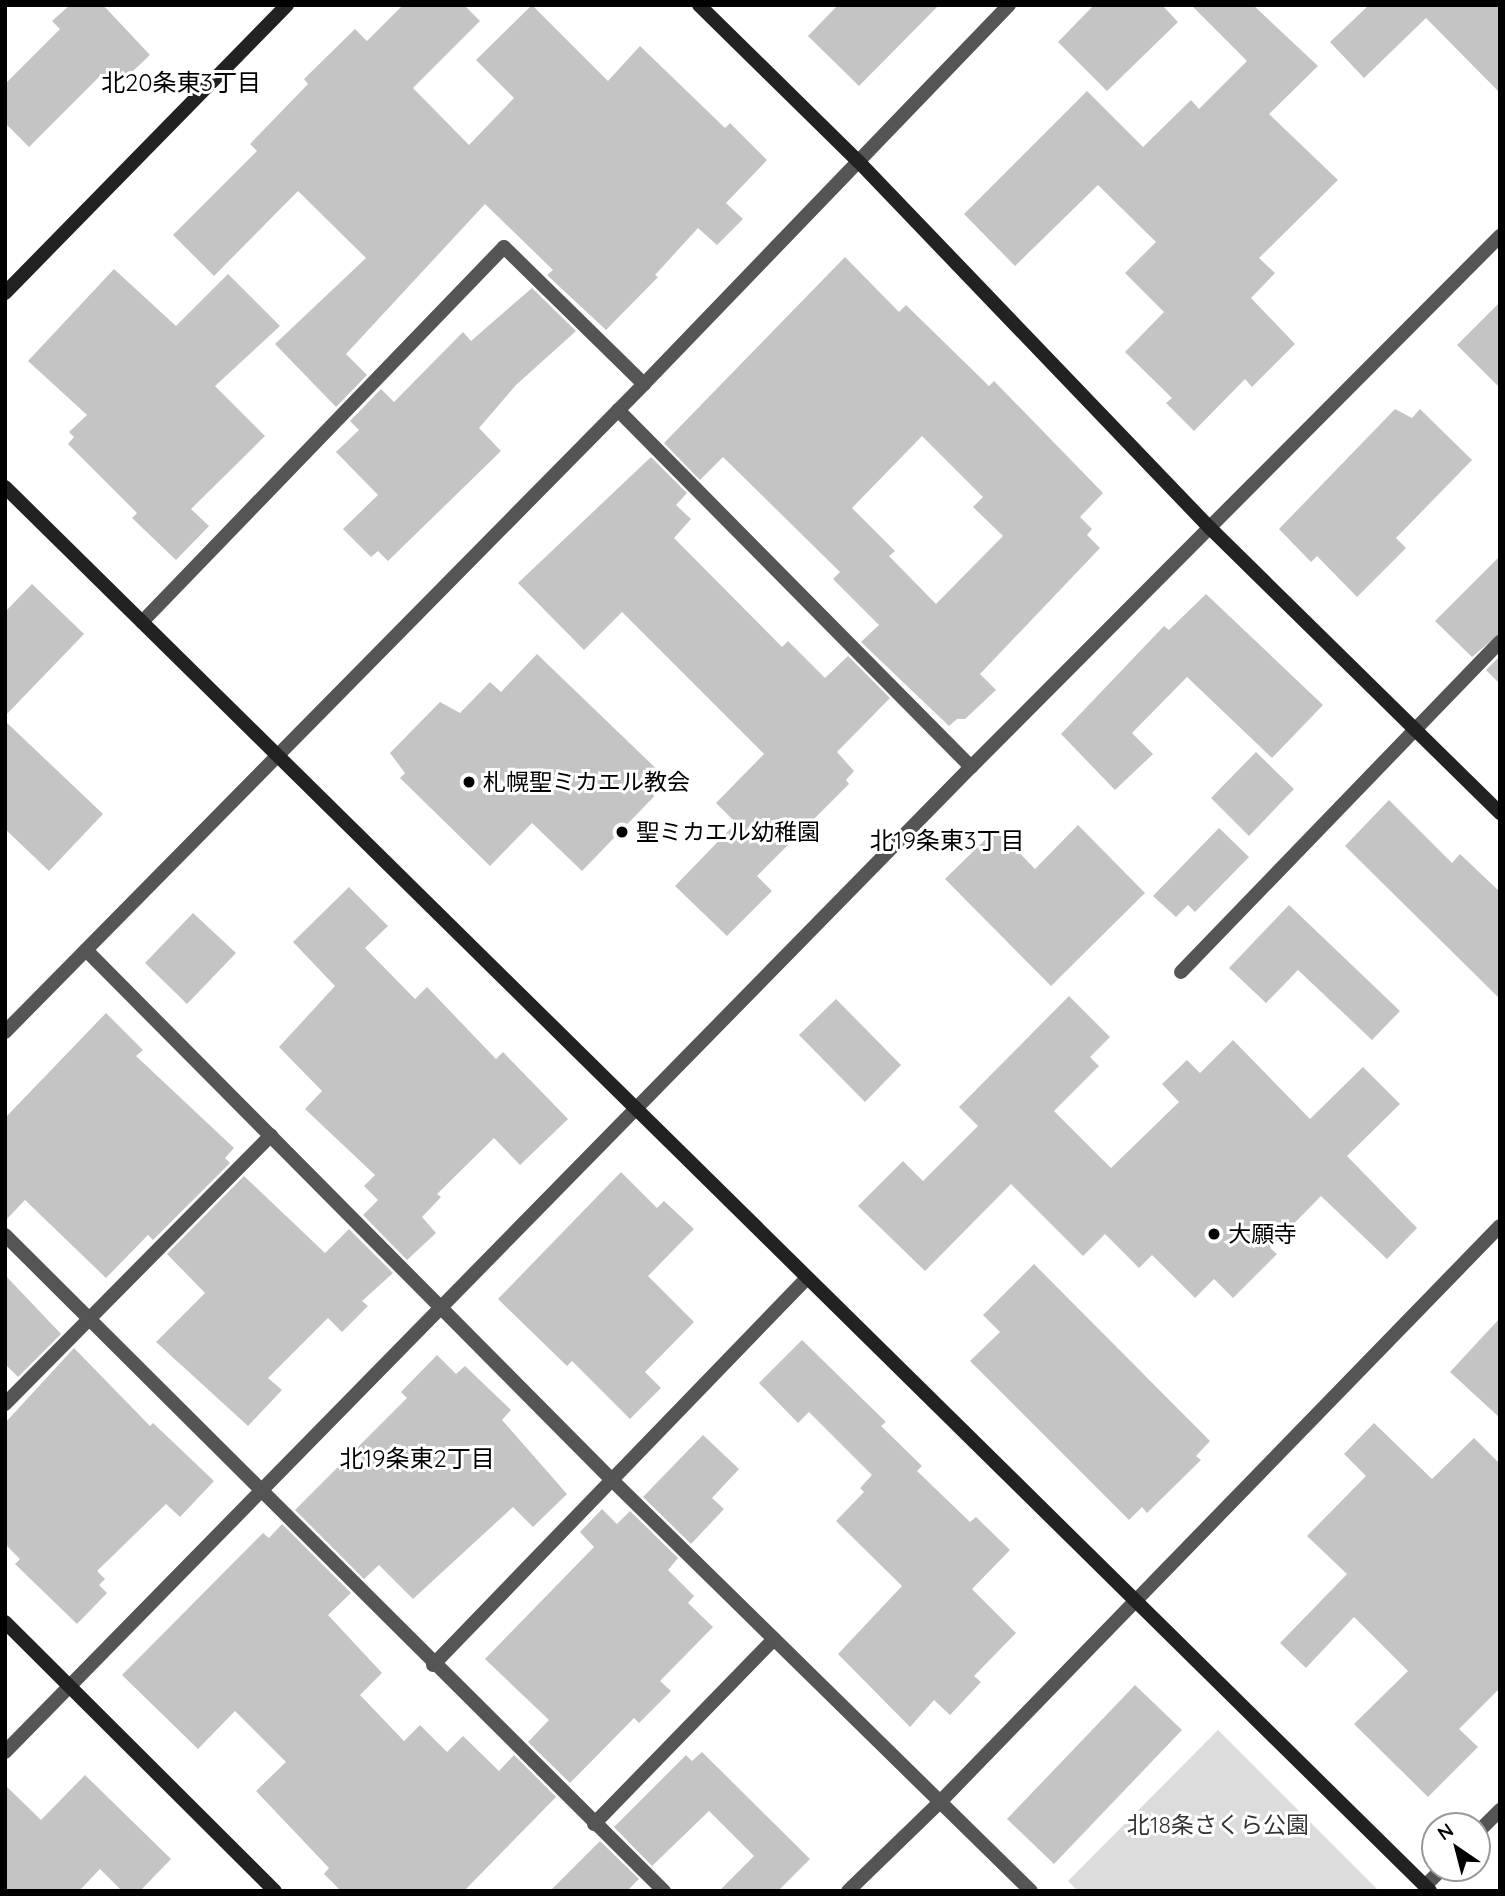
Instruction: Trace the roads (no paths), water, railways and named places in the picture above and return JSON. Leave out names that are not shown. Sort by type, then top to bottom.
[{"type":"street","points":[[5,293],[287,5]]},
{"type":"street","points":[[699,5],[858,161],[1210,528],[1500,813]]},
{"type":"street","points":[[5,1032],[644,384],[1009,5]]},
{"type":"street","points":[[5,1752],[444,1308],[971,767],[1500,236]]},
{"type":"street","points":[[142,622],[504,247],[644,384]]},
{"type":"street","points":[[618,410],[971,767]]},
{"type":"street","points":[[5,486],[279,754],[806,1279],[1135,1597],[1427,1888]]},
{"type":"street","points":[[1181,972],[1500,642]]},
{"type":"street","points":[[86,950],[612,1480],[1031,1891]]},
{"type":"street","points":[[5,1404],[271,1135]]},
{"type":"street","points":[[848,1891],[940,1802],[1135,1597],[1500,1226]]},
{"type":"street","points":[[5,1235],[264,1489],[433,1665],[664,1891]]},
{"type":"street","points":[[433,1665],[806,1279]]},
{"type":"street","points":[[5,1622],[275,1891]]},
{"type":"street","points":[[594,1824],[774,1639]]},
{"type":"place","name":"札幌聖ミカエル教会","points":[[469,782]]},
{"type":"place","name":"聖ミカエル幼稚園","points":[[622,832]]},
{"type":"place","name":"大願寺","points":[[1214,1234]]},
{"type":"district","name":"北20条東3丁目","points":[[181,83]]},
{"type":"district","name":"北19条東3丁目","points":[[947,841]]},
{"type":"district","name":"北19条東2丁目","points":[[417,1459]]},
{"type":"park label","name":"北18条さくら公園","points":[[1218,1825]]}]
